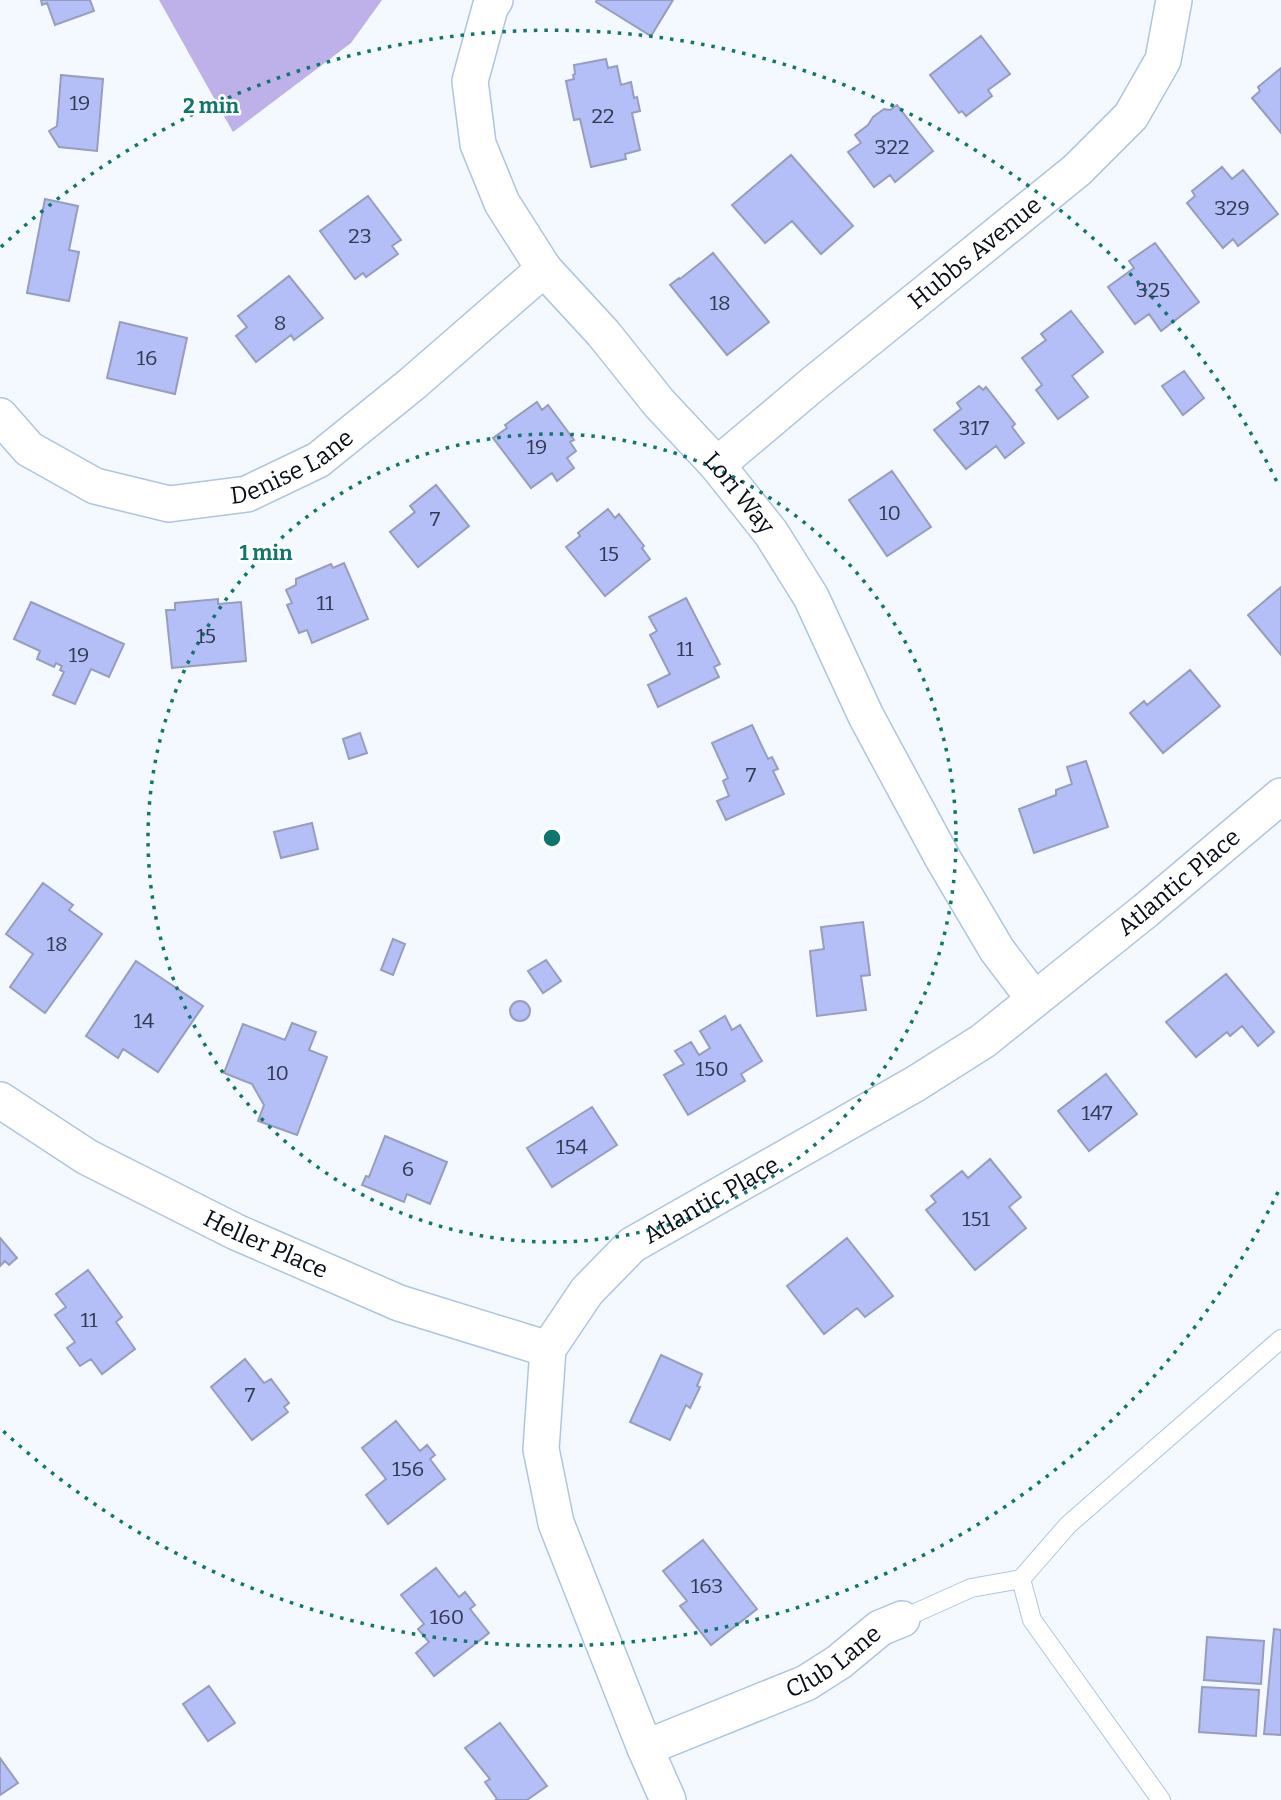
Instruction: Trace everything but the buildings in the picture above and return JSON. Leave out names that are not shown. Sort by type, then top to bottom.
[{"type":"street","name":"Lori Way","points":[[495,0],[490,8],[470,81],[478,144],[502,203],[544,269],[603,333],[659,403],[717,465],[771,533],[811,597],[866,716],[942,857],[997,950],[1034,999]]},
{"type":"street","name":"Hubbs Avenue","points":[[717,465],[1077,170],[1131,116],[1163,60],[1174,0]]},
{"type":"street","name":"Denise Lane","points":[[0,416],[29,449],[95,486],[169,504],[247,494],[318,460],[412,384],[544,269]]},
{"type":"street","name":"Atlantic Place","points":[[668,1800],[556,1523],[541,1449],[548,1349],[587,1291],[632,1245],[915,1084],[983,1041],[1145,912],[1281,796]]},
{"type":"street","name":"Heller Place","points":[[0,1100],[87,1157],[236,1232],[399,1303],[548,1349]]},
{"type":"street","name":"Club Lane","points":[[645,1748],[806,1683],[839,1662],[880,1628],[902,1619]]},
{"type":"lane","points":[[1161,1800],[1032,1620],[1021,1579],[1068,1525],[1281,1339]]},
{"type":"lane","name":"Club Lane","points":[[902,1619],[971,1588],[1021,1579]]},
{"type":"shaded area","points":[[159,0],[382,0],[351,43],[233,132]]}]
